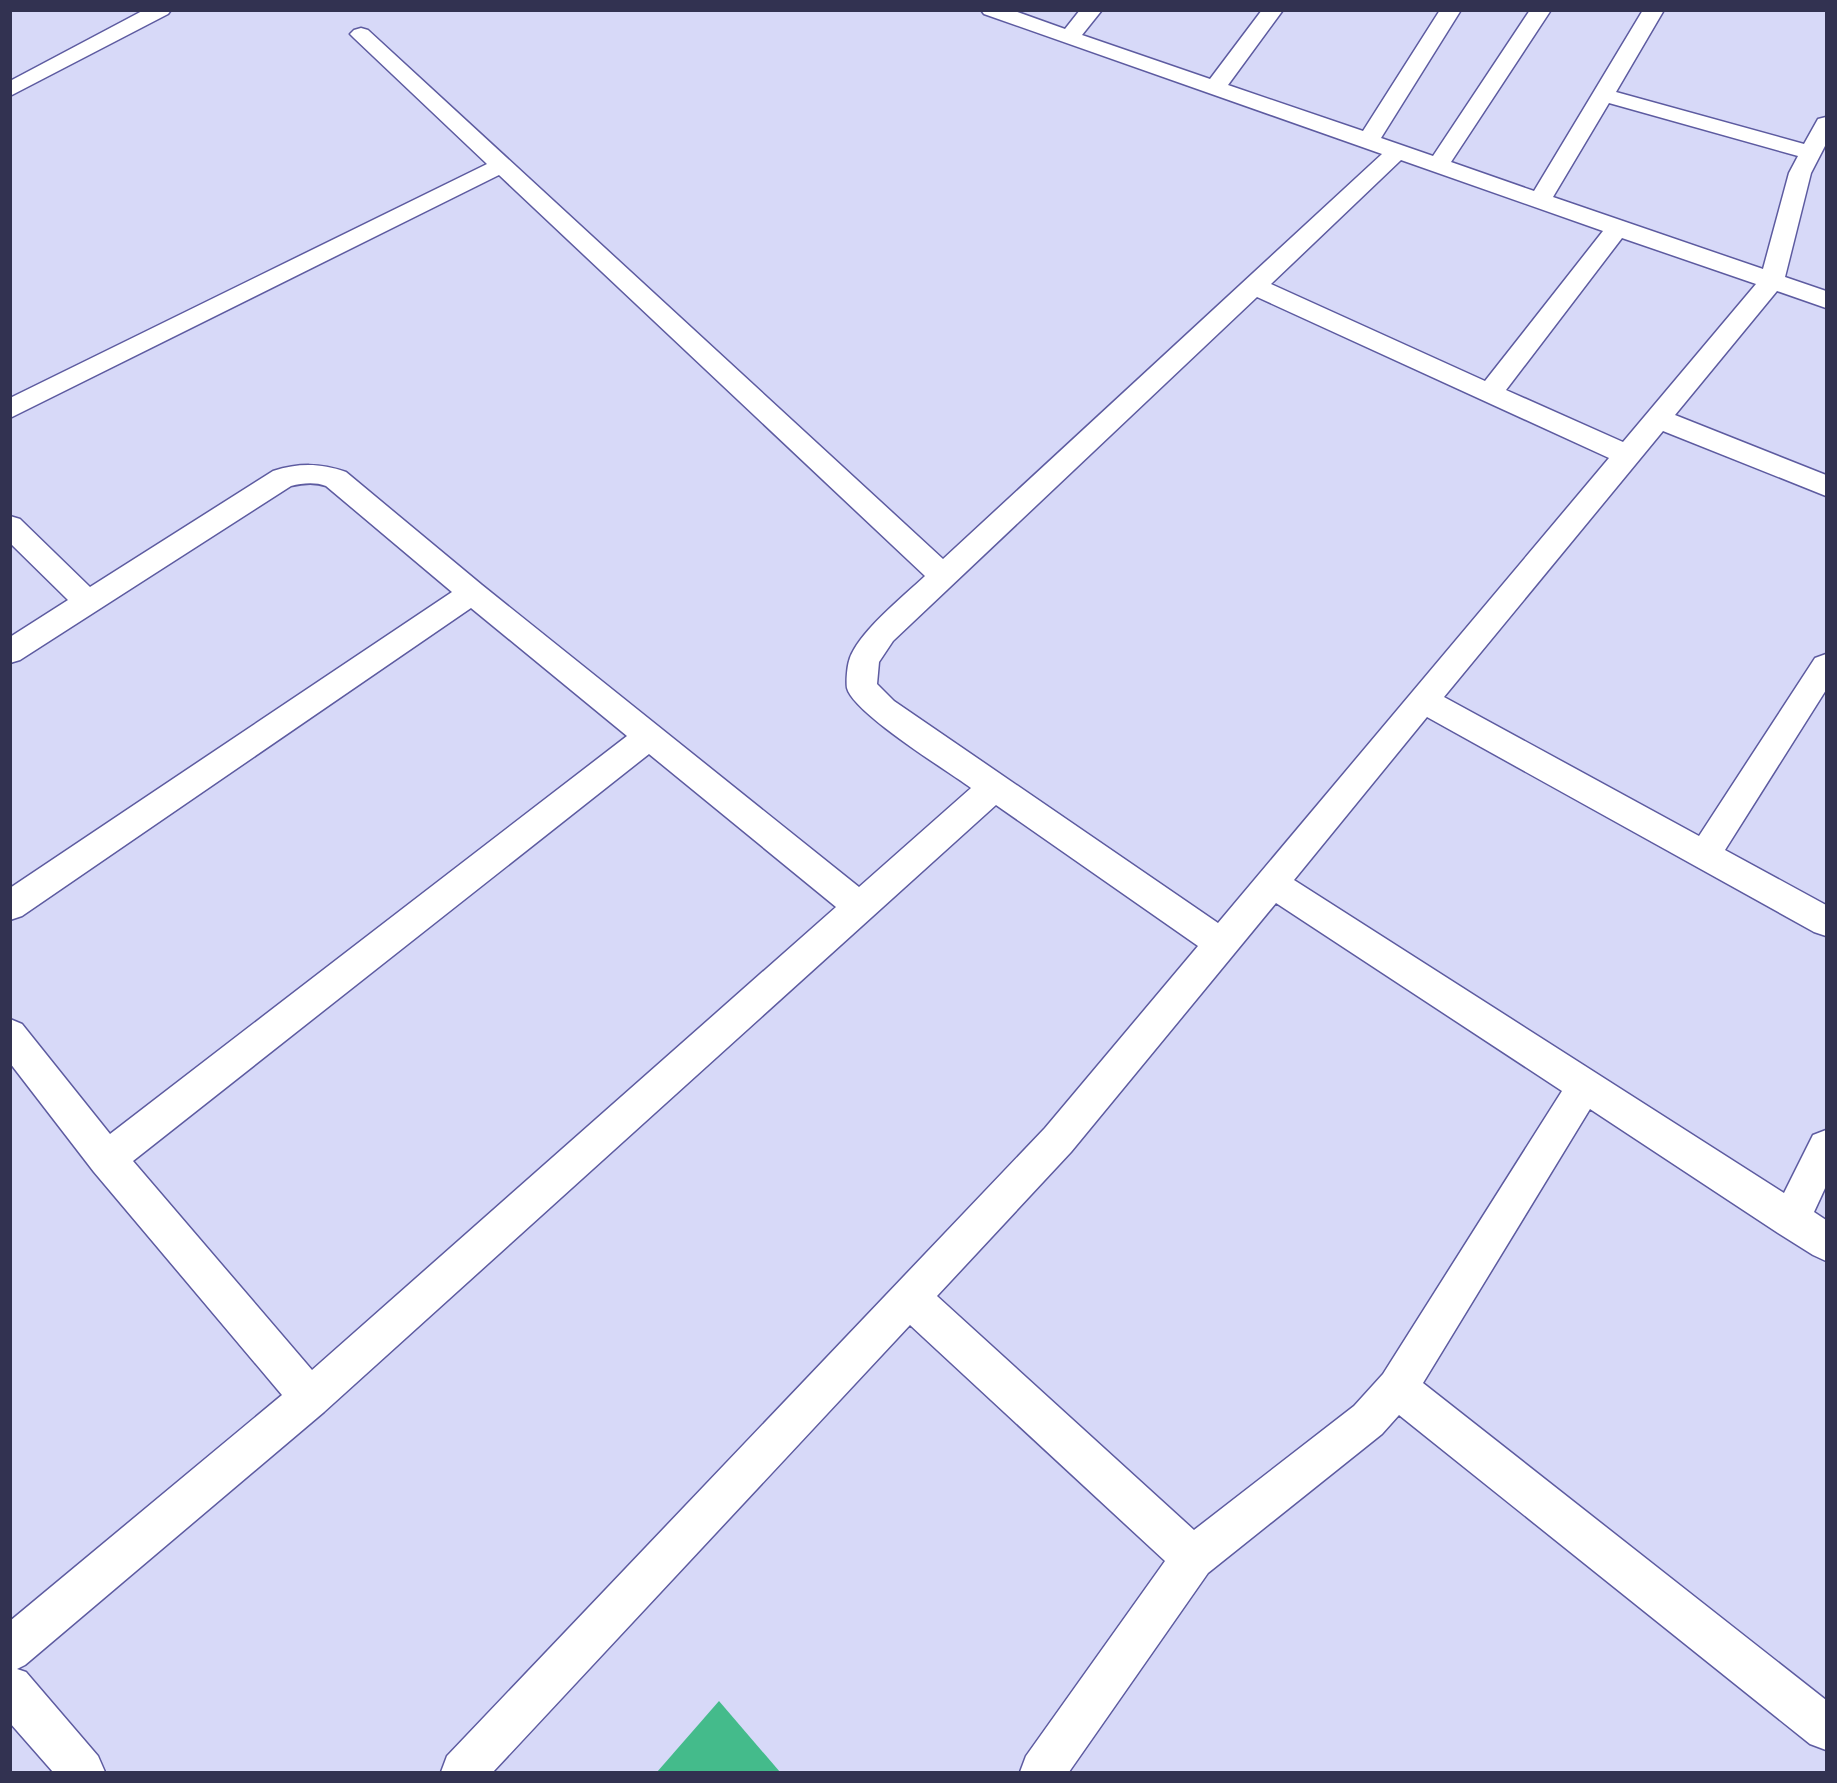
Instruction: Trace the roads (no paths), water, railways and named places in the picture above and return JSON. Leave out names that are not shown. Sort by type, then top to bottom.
[{"type":"street","points":[[10,90],[161,10]]},
{"type":"street","points":[[991,10],[1827,300]]},
{"type":"street","points":[[1069,37],[1092,10]]},
{"type":"street","points":[[1215,87],[1273,10]]},
{"type":"street","points":[[1368,141],[1451,10]]},
{"type":"street","points":[[1438,165],[1541,10]]},
{"type":"street","points":[[1540,200],[1654,10]]},
{"type":"street","points":[[361,34],[943,576]]},
{"type":"street","points":[[463,1773],[1058,1140],[1773,281],[1800,173],[1819,138],[1603,95]]},
{"type":"street","points":[[1222,944],[883,710],[862,688],[864,660],[882,633],[1398,152]]},
{"type":"street","points":[[10,410],[502,165]]},
{"type":"street","points":[[1490,393],[1618,227]]},
{"type":"street","points":[[1254,286],[1626,455]]},
{"type":"street","points":[[1657,418],[1827,486]]},
{"type":"street","points":[[10,652],[283,478],[303,473],[324,474],[336,478],[472,593],[860,908]]},
{"type":"street","points":[[10,526],[88,602]]},
{"type":"street","points":[[10,906],[472,593]]},
{"type":"street","points":[[1704,855],[1827,666]]},
{"type":"street","points":[[1422,700],[1827,922]]},
{"type":"street","points":[[107,1159],[649,736]]},
{"type":"street","points":[[10,1650],[310,1398],[994,787]]},
{"type":"street","points":[[1271,882],[1827,1242]]},
{"type":"street","points":[[10,1035],[107,1159],[310,1398]]},
{"type":"street","points":[[1042,1773],[1193,1558],[1368,1420],[1397,1389],[1585,1086]]},
{"type":"street","points":[[1791,1220],[1827,1147]]},
{"type":"street","points":[[909,1297],[1193,1558]]},
{"type":"street","points":[[1397,1389],[1827,1728]]},
{"type":"street","points":[[10,1688],[82,1773]]}]
